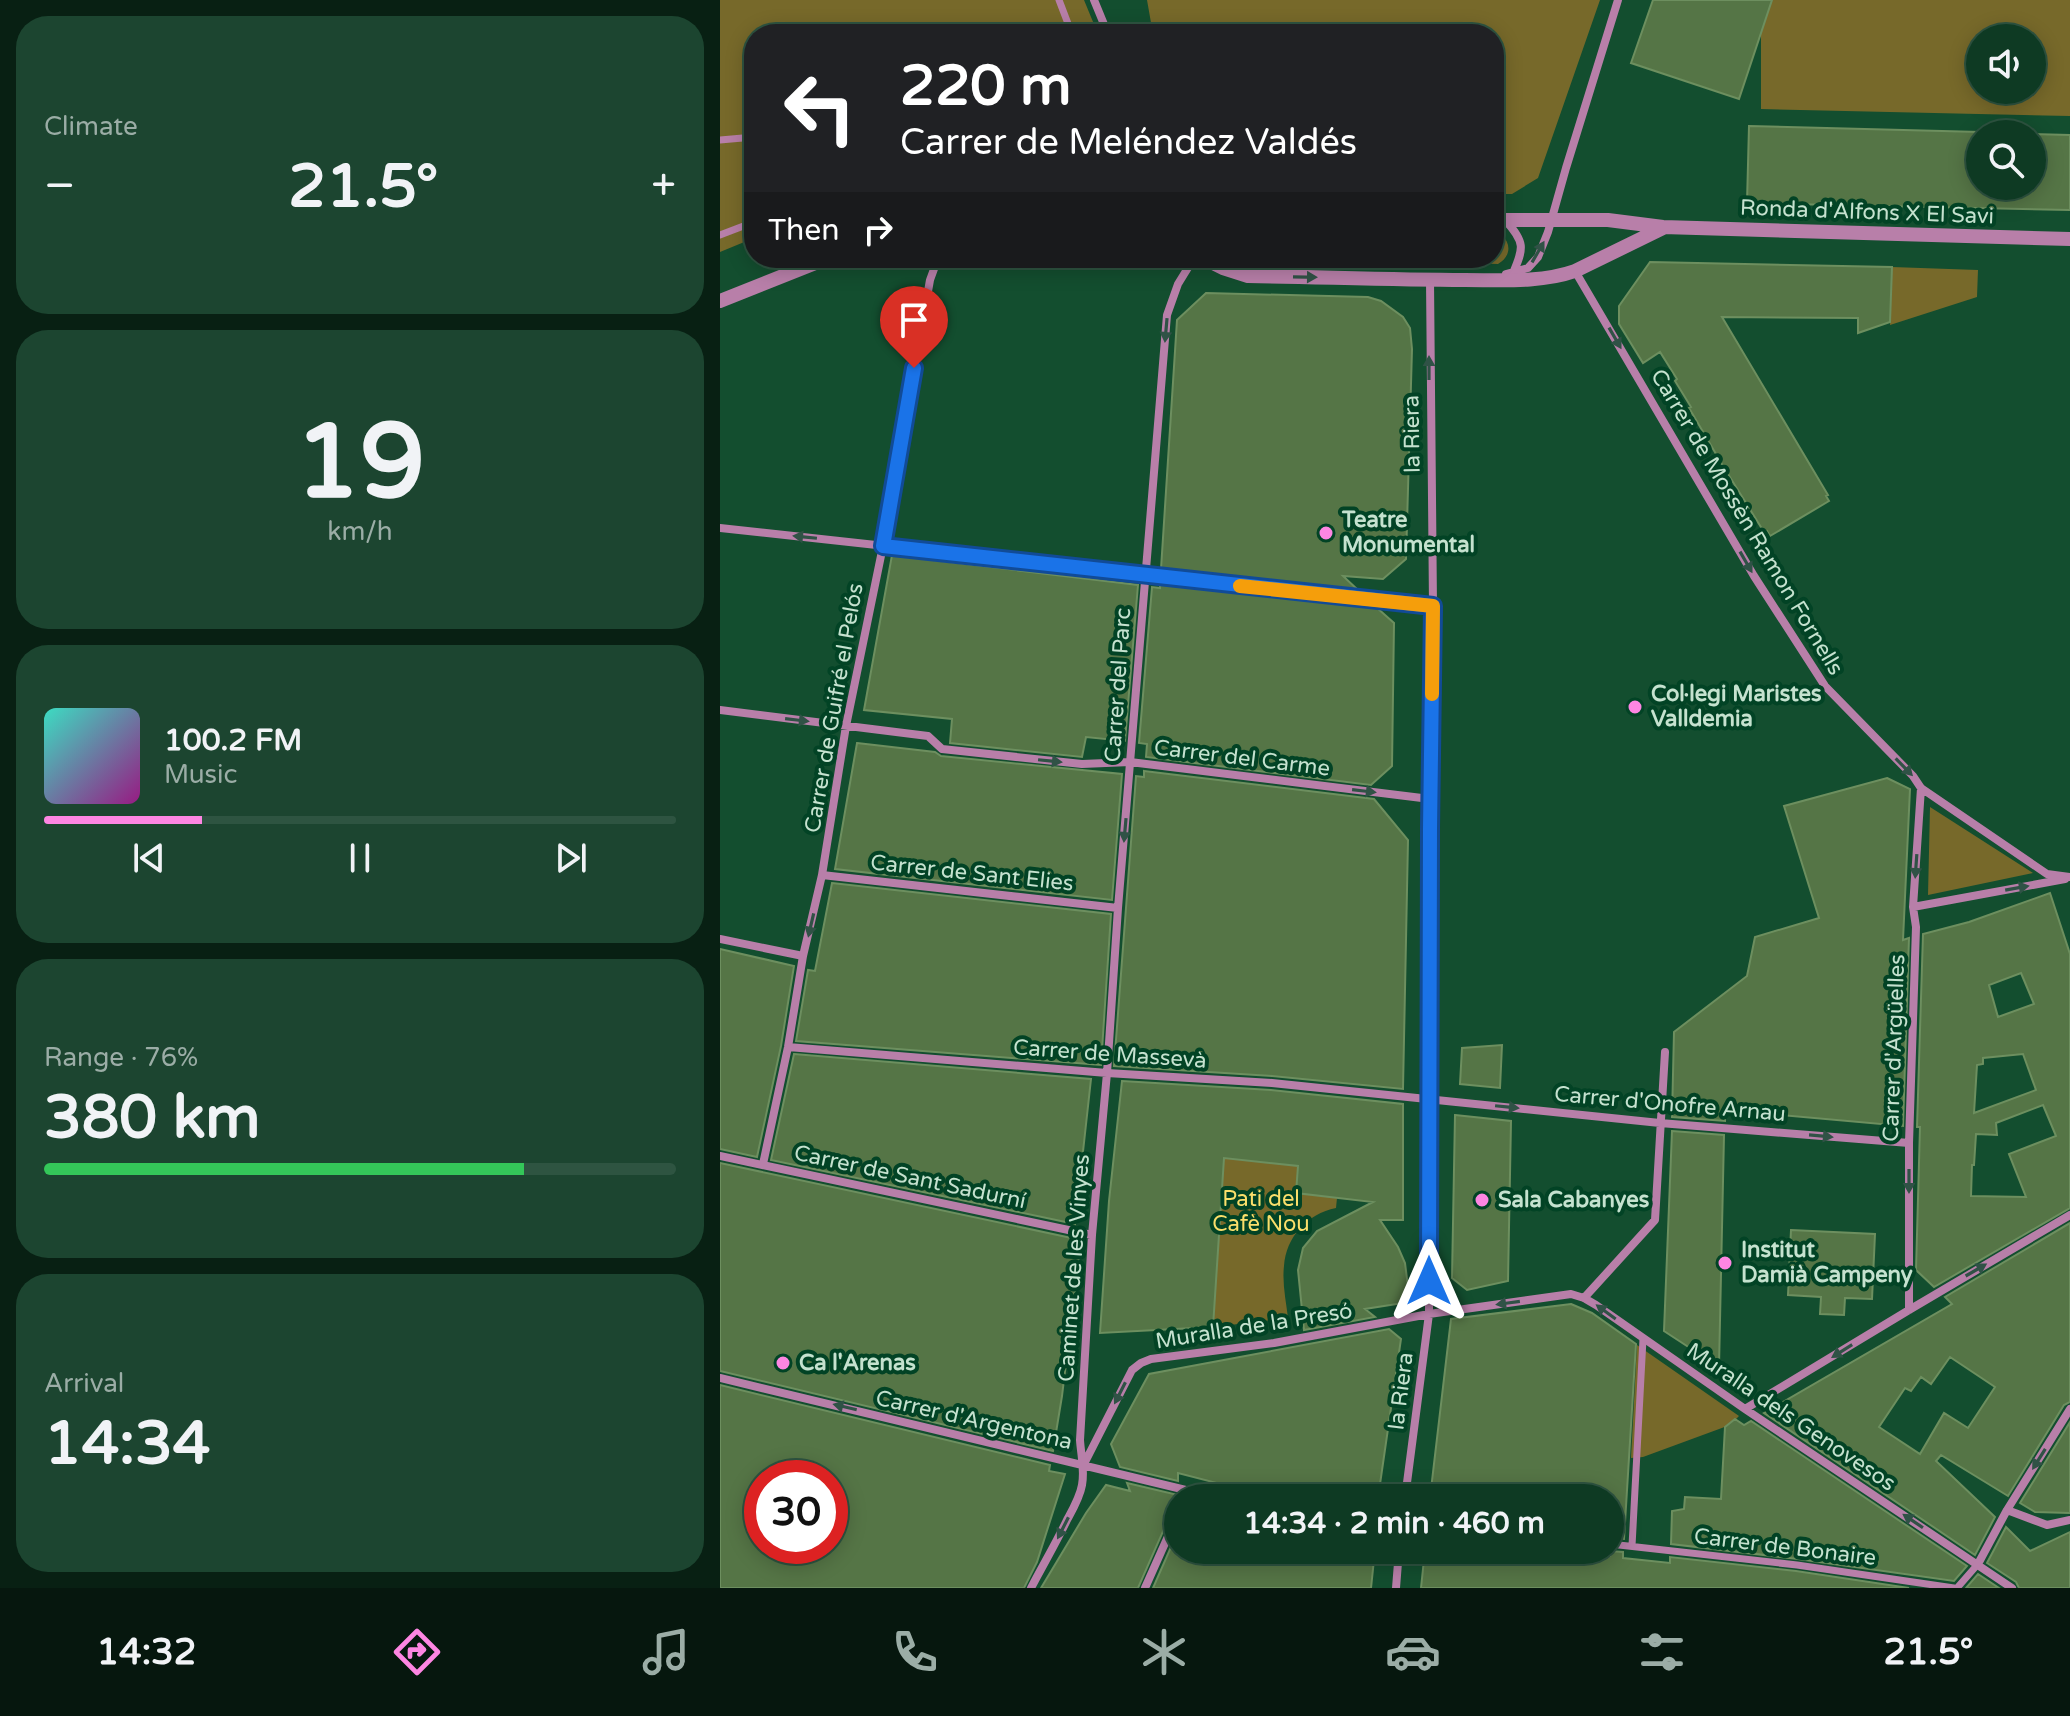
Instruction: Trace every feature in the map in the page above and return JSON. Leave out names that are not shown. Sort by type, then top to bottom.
[{"type":"street","points":[[1059,0],[1068,24]]},
{"type":"street","points":[[1094,0],[1104,24]]},
{"type":"street","points":[[1474,280],[1528,268],[1538,257],[1618,0]]},
{"type":"street","points":[[720,140],[744,138]]},
{"type":"street","name":"Ronda d'Alfons X El Savi","points":[[1504,220],[1608,220],[1663,227],[2070,239]]},
{"type":"street","points":[[1504,224],[1519,235],[1522,245],[1513,273]]},
{"type":"street","points":[[720,235],[744,226]]},
{"type":"street","points":[[1223,268],[1248,276],[1430,280],[1540,278],[1575,271],[1663,227]]},
{"type":"street","points":[[720,301],[803,268]]},
{"type":"street","name":"Carrer de Guifré el Pelós","points":[[763,1164],[788,1047],[803,956],[822,875],[846,726],[934,268]]},
{"type":"street","name":"Carrer del Parc","points":[[1107,1073],[1167,315],[1178,284],[1188,268]]},
{"type":"street","name":"Carrer de Mossèn Ramon Fornells","points":[[1575,271],[1754,576],[1825,686],[1921,788],[2047,874],[2070,877]]},
{"type":"street","name":"la Riera","points":[[1407,1484],[1429,1314],[1433,606],[1430,280]]},
{"type":"street","points":[[720,528],[1433,606]]},
{"type":"street","name":"Carrer del Carme","points":[[720,710],[928,736],[942,749],[1082,764],[1130,762],[1430,799]]},
{"type":"street","name":"Carrer d'Argüelles","points":[[1909,1310],[1909,1143],[1916,927],[1913,907],[1921,788]]},
{"type":"street","name":"Carrer de Sant Elies","points":[[822,875],[1118,908]]},
{"type":"street","points":[[1913,907],[2070,877]]},
{"type":"street","points":[[720,939],[803,956]]},
{"type":"street","name":"Carrer de Massevà","points":[[788,1047],[1272,1083],[1429,1099]]},
{"type":"street","points":[[1584,1298],[1655,1220],[1665,1052]]},
{"type":"street","name":"Caminet de les Vinyes","points":[[1084,1464],[1080,1440],[1092,1235],[1107,1073]]},
{"type":"street","name":"Carrer d'Onofre Arnau","points":[[1429,1099],[1660,1123],[1909,1143]]},
{"type":"street","name":"Carrer de Sant Sadurní","points":[[720,1156],[1092,1235]]},
{"type":"street","points":[[1745,1409],[2070,1215]]},
{"type":"street","name":"Muralla de la Presó","points":[[1084,1464],[1132,1370],[1151,1359],[1274,1343],[1429,1314],[1571,1294],[1584,1298]]},
{"type":"street","name":"Muralla dels Genovesos","points":[[1584,1298],[2012,1588]]},
{"type":"street","points":[[1632,1546],[1643,1339]]},
{"type":"street","name":"Carrer d'Argentona","points":[[720,1378],[1084,1464],[1164,1488]]},
{"type":"street","points":[[1956,1588],[1978,1564],[2007,1510],[2070,1409]]},
{"type":"street","points":[[1031,1588],[1080,1495],[1084,1464]]},
{"type":"street","points":[[2007,1510],[2047,1525],[2070,1520]]},
{"type":"street","points":[[1145,1588],[1164,1545]]},
{"type":"street","name":"Carrer de Bonaire","points":[[1624,1545],[1797,1565],[1956,1588]]},
{"type":"street","points":[[1396,1588],[1398,1564]]},
{"type":"green space","points":[[720,0],[1084,0],[1094,24],[744,24],[744,242],[720,252]]},
{"type":"green space","points":[[1147,0],[1600,0],[1538,178],[1512,194],[1504,194],[1504,24],[1151,24]]},
{"type":"green space","points":[[1772,0],[2070,0],[2070,116],[1761,109],[1761,34]]},
{"type":"green space","points":[[1504,238],[1508,247],[1504,259]]},
{"type":"green space","points":[[1892,267],[1978,270],[1977,297],[1890,325]]},
{"type":"green space","points":[[1930,807],[2033,873],[1928,895]]},
{"type":"green space","name":"Pati del Cafè Nou","points":[[1224,1158],[1298,1166],[1296,1193],[1337,1198],[1336,1208],[1307,1221],[1289,1246],[1284,1272],[1288,1318],[1213,1327]]},
{"type":"green space","points":[[1637,1345],[1739,1416],[1730,1425],[1643,1457],[1631,1458]]},
{"type":"building","points":[[1653,0],[1772,0],[1739,99],[1631,63]]},
{"type":"building","points":[[1749,126],[1966,132],[1966,200],[2046,200],[2046,134],[2070,135],[2070,210],[1747,203]]},
{"type":"building","points":[[1650,262],[1892,267],[1890,322],[1858,333],[1858,318],[1722,317],[1828,495],[1829,501],[1770,536],[1767,531],[1764,532],[1723,466],[1660,352],[1643,363],[1619,324],[1619,306]]},
{"type":"building","points":[[1206,293],[1368,297],[1381,301],[1403,317],[1410,328],[1406,559],[1383,579],[1343,576],[1359,591],[1161,569],[1177,320]]},
{"type":"building","points":[[892,555],[1138,585],[1125,741],[1086,737],[1082,757],[950,743],[952,719],[864,710]]},
{"type":"building","points":[[1160,583],[1376,607],[1394,623],[1392,766],[1371,785],[1146,757],[1147,744],[1139,743],[1152,587],[1160,588]]},
{"type":"building","points":[[857,743],[935,752],[941,756],[1122,774],[1112,900],[835,869]]},
{"type":"building","points":[[1144,771],[1374,799],[1408,840],[1403,1089],[1272,1076],[1114,1066],[1136,776],[1144,777]]},
{"type":"building","points":[[1887,778],[1910,789],[1903,940],[1909,938],[1903,1126],[1725,1110],[1725,1121],[1672,1117],[1674,1032],[1747,976],[1755,937],[1819,918],[1784,806]]},
{"type":"building","points":[[832,883],[1111,914],[1101,1065],[796,1041],[808,970],[815,971]]},
{"type":"building","points":[[2050,893],[2070,954],[2070,1208],[1934,1287],[1916,1270],[1923,934],[1969,922]],"holes":[[[2021,973],[2034,1004],[1998,1017],[1989,985]],[[2023,1054],[2036,1090],[1974,1113],[1977,1065],[1983,1064],[1983,1058]],[[2043,1105],[2056,1136],[2009,1154],[2026,1197],[1971,1196],[1976,1134],[1997,1135],[1996,1123]]]},
{"type":"building","points":[[720,949],[794,966],[781,1046],[757,1157],[720,1149]]},
{"type":"building","points":[[1502,1045],[1500,1088],[1460,1084],[1462,1048]]},
{"type":"building","points":[[794,1054],[1091,1079],[1075,1224],[771,1160]]},
{"type":"building","points":[[1122,1081],[1271,1090],[1403,1104],[1403,1220],[1380,1220],[1405,1263],[1410,1302],[1365,1309],[1375,1317],[1304,1330],[1298,1270],[1303,1248],[1317,1231],[1373,1202],[1296,1193],[1298,1166],[1224,1158],[1213,1327],[1100,1333],[1109,1201]]},
{"type":"building","name":"Sala Cabanyes","points":[[1455,1115],[1511,1121],[1508,1281],[1467,1290],[1452,1278]]},
{"type":"building","points":[[1672,1131],[1724,1135],[1719,1367],[1664,1331]]},
{"type":"building","points":[[720,1163],[1081,1240],[1053,1451],[720,1371]]},
{"type":"building","points":[[2070,1223],[2070,1402],[2064,1405],[2008,1496],[1941,1455],[1936,1461],[1995,1517],[1975,1555],[1764,1413],[1952,1304],[1945,1297]],"holes":[[[1950,1357],[1995,1387],[1968,1428],[1944,1413],[1920,1454],[1879,1427],[1905,1388],[1911,1391],[1921,1377],[1931,1384]]]},
{"type":"building","points":[[1791,1230],[1875,1234],[1872,1299],[1845,1298],[1844,1315],[1820,1314],[1821,1297],[1788,1295]]},
{"type":"building","points":[[1571,1304],[1592,1313],[1636,1344],[1624,1539],[1624,1484],[1432,1484],[1451,1319]]},
{"type":"building","points":[[1389,1329],[1401,1339],[1380,1484],[1221,1484],[1178,1473],[1178,1481],[1120,1467],[1111,1444],[1149,1374]]},
{"type":"building","points":[[720,1385],[1050,1465],[1049,1471],[1065,1474],[1037,1562],[1024,1588],[720,1588]]},
{"type":"building","points":[[1735,1419],[1744,1425],[1751,1421],[1967,1566],[1954,1581],[1671,1544],[1672,1511],[1684,1509],[1685,1497],[1721,1499],[1725,1427]]},
{"type":"building","points":[[2070,1422],[2070,1513],[2035,1512],[2020,1503]]},
{"type":"building","points":[[1127,1483],[1164,1492],[1164,1529],[1138,1588],[1041,1588],[1106,1485],[1130,1491]]},
{"type":"building","points":[[2006,1527],[2030,1551],[2070,1532],[2070,1588],[2019,1588],[2016,1582],[1987,1563]]},
{"type":"building","points":[[1670,1557],[1909,1588],[1421,1588],[1424,1564],[1624,1564],[1624,1558],[1670,1563]]},
{"type":"building","points":[[1164,1563],[1374,1564],[1371,1588],[1153,1588]]},
{"type":"building","points":[[1978,1574],[1999,1588],[1966,1588]]},
{"type":"slow traffic","points":[[1240,586],[1433,606],[1432,694]]},
{"type":"place","name":"Teatre Monumental","points":[[1326,533]]},
{"type":"place","name":"Col·legi Maristes Valldemia","points":[[1635,707]]},
{"type":"place","name":"Sala Cabanyes","points":[[1482,1200]]},
{"type":"place","name":"Institut Damià Campeny","points":[[1725,1263]]},
{"type":"place","name":"Ca l'Arenas","points":[[783,1363]]},
{"type":"route","points":[[914,368],[883,546],[1433,606],[1429,1281]]}]
